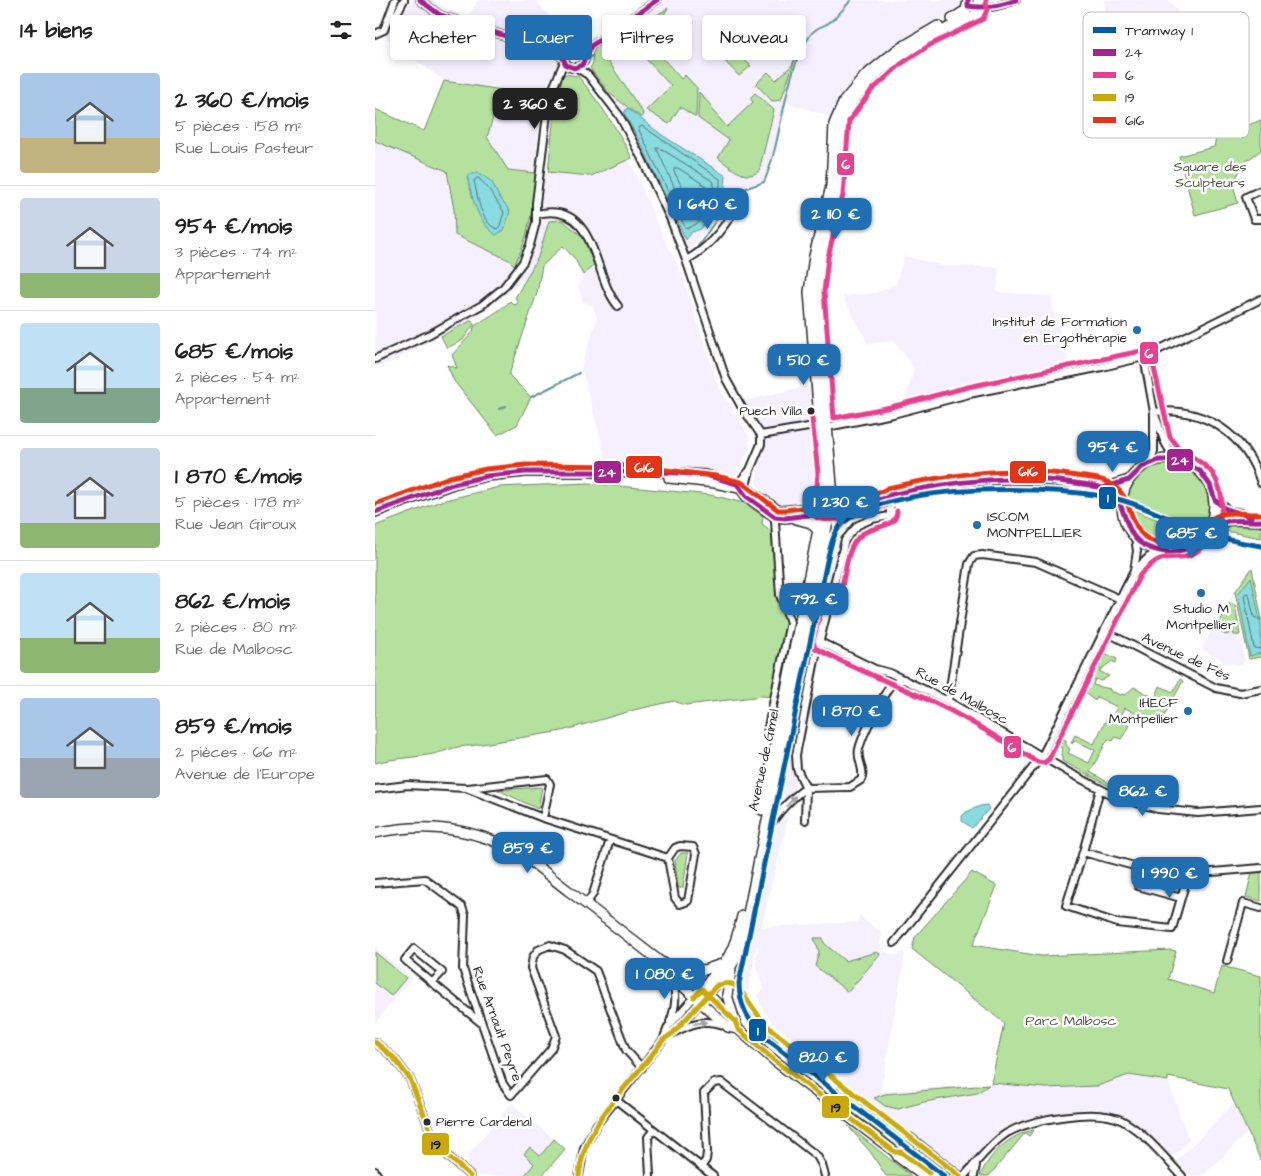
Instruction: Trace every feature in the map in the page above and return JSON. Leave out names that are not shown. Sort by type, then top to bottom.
[{"type":"main road","points":[[826,511],[833,497],[832,484],[823,426],[809,292],[814,256],[831,186],[836,117],[853,89],[880,63],[913,39],[962,14],[969,3]]},
{"type":"main road","points":[[826,511],[816,292],[821,256],[836,194],[842,119],[858,94],[889,63],[919,43],[978,13],[979,4]]},
{"type":"main road","points":[[1215,500],[1213,520],[1203,536],[1191,546],[1177,551],[1151,549],[1135,538],[1124,521],[1123,494],[1129,480],[1135,473],[1150,463],[1169,459],[1179,460],[1194,466],[1206,478],[1215,500],[1228,511],[1261,521]]},
{"type":"main road","points":[[375,512],[453,484],[487,476],[534,472],[633,473],[715,483],[749,490],[777,514],[795,517],[813,515],[826,511],[836,505],[884,492],[890,494],[951,482],[1016,478],[1054,480],[1103,488],[1115,496],[1122,506]]},
{"type":"main road","points":[[1103,488],[1129,480]]},
{"type":"main road","points":[[832,484],[841,495],[853,500]]},
{"type":"main road","points":[[777,514],[813,508],[826,511],[840,511],[886,498],[890,494]]},
{"type":"main road","name":"Avenue de Gimel","points":[[730,963],[736,942],[819,532],[826,511]]},
{"type":"main road","name":"Avenue de Gimel","points":[[698,999],[741,948],[826,511]]},
{"type":"main road","points":[[795,517],[798,521],[814,525],[819,532]]},
{"type":"main road","points":[[1208,529],[1229,520],[1261,521]]},
{"type":"main road","points":[[375,833],[411,827],[449,828],[481,836],[524,857],[670,969],[705,992],[734,1026]]},
{"type":"main road","points":[[670,969],[707,970],[730,963],[727,995],[734,1026]]},
{"type":"main road","points":[[670,969],[698,999],[734,1026],[775,1061],[895,1152],[898,1157],[923,1176]]},
{"type":"main road","points":[[895,1152],[901,1152],[934,1176]]},
{"type":"street","points":[[375,34],[383,30],[395,0]]},
{"type":"street","points":[[388,21],[397,13],[405,0]]},
{"type":"street","points":[[420,0],[441,15],[505,36]]},
{"type":"street","points":[[592,45],[657,0]]},
{"type":"street","points":[[969,3],[996,7],[1016,0]]},
{"type":"street","points":[[564,60],[568,66],[588,75],[619,115],[630,135],[670,218],[729,385],[761,435],[761,444],[750,470],[741,478],[739,489]]},
{"type":"street","points":[[375,359],[458,319],[493,297],[515,274],[523,262],[530,245],[537,214],[536,203],[549,98],[561,72],[564,60]]},
{"type":"street","points":[[561,72],[575,68],[584,60]]},
{"type":"street","points":[[585,60],[588,75]]},
{"type":"street","points":[[1261,190],[1246,198],[1254,219],[1261,218]]},
{"type":"street","points":[[686,260],[717,236],[736,207]]},
{"type":"street","points":[[537,214],[560,214],[569,218],[583,229],[589,238],[610,297],[618,306]]},
{"type":"street","points":[[761,435],[901,412],[969,394],[1144,357],[1261,299]]},
{"type":"street","points":[[1144,357],[1154,412],[1163,440],[1167,448],[1179,460]]},
{"type":"street","points":[[1154,412],[1177,410],[1199,416],[1227,431],[1251,457],[1261,482]]},
{"type":"street","points":[[1150,463],[1154,451],[1154,412]]},
{"type":"street","points":[[805,820],[806,788],[797,769],[796,755],[820,642],[845,540],[859,525],[872,519],[890,516],[890,494]]},
{"type":"street","points":[[767,732],[790,622],[780,595],[777,514]]},
{"type":"street","points":[[894,942],[1042,756],[1134,571],[1137,551],[1135,538]]},
{"type":"street","points":[[1134,571],[1149,557],[1161,551]]},
{"type":"street","points":[[948,701],[969,564],[975,556],[982,555],[1037,562],[1120,599]]},
{"type":"street","name":"Avenue de Fès","points":[[1104,631],[1216,688],[1240,693],[1261,689]]},
{"type":"street","name":"Rue de Malbosc","points":[[820,642],[875,670],[890,672],[948,701],[1100,790],[1139,805],[1197,813],[1261,808]]},
{"type":"street","points":[[761,845],[771,824],[795,797],[806,788],[850,787],[861,780],[863,771],[859,759],[860,746],[887,690],[893,684],[904,679]]},
{"type":"street","points":[[375,788],[407,785],[467,788],[547,779],[550,784],[543,818]]},
{"type":"street","points":[[467,788],[543,818],[668,858]]},
{"type":"street","points":[[1100,790],[1066,906],[1117,924],[1173,930],[1188,874]]},
{"type":"street","points":[[586,904],[593,894],[610,840]]},
{"type":"street","points":[[680,846],[693,847],[695,850],[691,884],[686,903],[680,904],[675,898],[668,858],[675,848],[680,846]]},
{"type":"street","points":[[1083,852],[1145,868],[1188,874],[1261,868]]},
{"type":"street","points":[[1145,868],[1138,886],[1181,898]]},
{"type":"street","name":"Rue Arnault Peyre","points":[[375,883],[425,879],[462,907],[465,914],[463,969],[503,1084],[511,1095],[551,1049],[556,1036],[531,968],[535,953],[545,946],[557,946],[565,950],[596,972],[626,1050],[642,1068]]},
{"type":"street","points":[[1227,960],[1243,904],[1261,907]]},
{"type":"street","points":[[432,983],[442,972],[414,949],[405,960],[432,983],[481,1023]]},
{"type":"street","points":[[579,1176],[582,1156],[588,1139],[663,1040],[676,1002],[670,969]]},
{"type":"street","points":[[668,1027],[698,999]]},
{"type":"street","points":[[673,1033],[698,999]]},
{"type":"street","points":[[663,1040],[691,1024],[702,1022],[734,1026]]},
{"type":"street","points":[[375,1042],[394,1058],[410,1079],[436,1145],[470,1176]]},
{"type":"street","points":[[701,1167],[707,1152],[704,1093],[709,1086],[718,1082],[724,1084],[817,1156],[825,1176]]},
{"type":"street","points":[[616,1100],[713,1176]]},
{"type":"street","points":[[910,1138],[962,1176],[976,1165],[995,1142],[1025,1125],[1081,1114],[1102,1114],[1117,1118],[1131,1126],[1182,1176]]},
{"type":"street","points":[[650,1176],[648,1137],[654,1130]]},
{"type":"street","points":[[974,1176],[976,1165]]},
{"type":"street","points":[[375,1171],[378,1176]]},
{"type":"shaded area","points":[[413,0],[432,0],[449,10],[465,15],[399,15],[408,3]]},
{"type":"shaded area","points":[[478,0],[536,0],[548,15],[505,15],[505,60],[558,60],[558,67],[550,78],[540,105],[535,173],[508,170],[487,137],[501,90],[444,81],[416,60],[495,60],[495,15],[469,15]]},
{"type":"shaded area","points":[[666,0],[963,0],[962,9],[928,25],[888,50],[853,83],[835,106],[830,117],[785,102],[787,109],[763,180],[733,191],[688,252],[674,219],[609,93],[590,68],[593,63],[592,51],[602,44],[602,60],[692,60],[692,15],[644,15]]},
{"type":"shaded area","points":[[1104,0],[1170,0],[1178,12],[1105,12]]},
{"type":"shaded area","points":[[390,28],[390,40],[384,36]]},
{"type":"shaded area","points":[[375,141],[447,171],[454,210],[455,235],[514,264],[530,221],[535,173],[548,172],[591,176],[629,159],[681,272],[718,386],[749,436],[750,447],[735,476],[708,470],[658,466],[608,466],[581,368],[597,318],[593,306],[583,302],[578,287],[583,275],[594,265],[546,232],[538,257],[528,275],[486,311],[390,363],[375,367]]},
{"type":"shaded area","points":[[904,256],[945,266],[999,267],[997,292],[1050,296],[1069,365],[904,402],[914,368],[894,341],[868,344],[842,296],[875,293],[896,284]]},
{"type":"shaded area","points":[[811,385],[819,494],[813,502],[779,504],[767,497],[756,483],[765,432],[744,401]]},
{"type":"shaded area","points":[[843,515],[823,652],[783,840],[761,927],[858,922],[859,915],[882,933],[880,943],[883,951],[895,956],[904,952],[881,1092],[991,1083],[1046,1088],[1097,1086],[1129,1075],[1168,1081],[1189,1140],[1174,1156],[1171,1156],[1134,1121],[1122,1114],[1101,1110],[1078,1109],[1020,1121],[1004,1128],[994,1136],[968,1167],[958,1171],[774,1024],[764,1012],[757,996],[760,991],[764,990],[755,963],[759,947],[757,946],[748,990],[739,1001],[738,983],[831,530]]},
{"type":"shaded area","points":[[1232,594],[1245,661],[1243,661],[1243,665],[1221,662],[1221,659],[1201,649]]},
{"type":"shaded area","points":[[375,947],[412,978],[375,1023]]},
{"type":"shaded area","points":[[1235,1102],[1248,1132],[1203,1176],[1191,1176],[1176,1161]]},
{"type":"shaded area","points":[[511,1103],[554,1139],[524,1176],[479,1176],[469,1168],[467,1158]]},
{"type":"green space","points":[[668,8],[664,15],[656,15]]},
{"type":"green space","points":[[602,44],[602,60],[609,60],[643,113],[642,118],[609,93],[590,68],[593,63],[592,51]]},
{"type":"green space","points":[[647,60],[664,60],[681,79],[685,75],[697,88],[696,117],[680,107],[669,124],[646,110],[671,86]]},
{"type":"green space","points":[[724,60],[745,60],[751,66],[739,76]]},
{"type":"green space","points":[[795,60],[781,100],[772,101],[756,84],[768,72],[776,80]]},
{"type":"green space","points":[[565,74],[578,76],[607,115],[632,158],[591,176],[548,172],[555,103]]},
{"type":"green space","points":[[444,81],[502,90],[487,137],[508,170],[535,173],[530,220],[514,265],[509,260],[455,235],[454,210],[447,171],[375,141],[375,109],[424,131]]},
{"type":"green space","points":[[699,92],[727,127],[753,102],[750,98],[755,93],[774,110],[759,171],[754,174],[743,174],[718,158],[729,140],[698,118]]},
{"type":"green space","name":"Square des Sculpteurs","points":[[1261,120],[1261,150],[1244,163],[1233,184],[1238,203],[1195,215],[1179,156],[1214,147],[1216,138],[1249,138],[1249,125]]},
{"type":"green space","points":[[562,220],[583,237],[594,265],[583,275],[575,259],[563,246],[542,266],[537,293],[509,375],[531,397],[517,425],[497,435],[454,381],[447,365],[457,368],[452,355],[473,332],[474,326],[497,312],[510,301],[514,305],[517,304],[515,298],[538,257],[549,221]]},
{"type":"green space","points":[[472,320],[474,324],[463,340],[447,348],[441,336]]},
{"type":"green space","points":[[1165,462],[1179,464],[1190,469],[1206,484],[1210,494],[1211,505],[1204,530],[1126,501],[1130,486],[1139,475],[1151,467]]},
{"type":"green space","points":[[588,483],[711,495],[744,503],[763,516],[762,524],[771,531],[777,594],[787,620],[772,697],[763,696],[685,705],[674,701],[634,710],[562,731],[459,747],[433,754],[375,763],[375,526],[441,501],[499,487]]},
{"type":"green space","points":[[1126,507],[1198,536],[1187,543],[1176,546],[1164,547],[1153,544],[1135,530],[1129,520]]},
{"type":"green space","points":[[1226,523],[1261,526],[1261,538],[1215,529]]},
{"type":"green space","points":[[1252,568],[1261,615],[1261,657],[1249,659],[1235,592]]},
{"type":"green space","points":[[1230,603],[1235,605],[1240,635],[1234,635],[1233,632],[1226,635],[1216,630]]},
{"type":"green space","points":[[1102,652],[1117,659],[1115,663],[1112,661],[1099,671],[1109,676],[1101,681],[1095,679],[1093,685],[1110,689],[1110,691],[1121,695],[1125,695],[1134,687],[1155,698],[1160,686],[1173,692],[1180,679],[1183,681],[1159,725],[1125,708],[1119,720],[1130,726],[1121,739],[1116,737],[1113,741],[1108,739],[1090,772],[1116,787],[1115,789],[1062,761],[1062,750],[1058,740],[1074,708],[1078,710],[1062,739],[1066,740],[1066,745],[1070,749],[1068,753],[1089,763],[1095,750],[1074,740],[1072,744],[1071,742],[1075,735],[1094,744],[1107,718],[1111,720],[1117,707],[1097,697],[1095,701],[1082,691]]},
{"type":"green space","points":[[542,787],[538,809],[498,790]]},
{"type":"green space","points":[[681,853],[688,853],[683,888],[678,888],[675,861]]},
{"type":"green space","points":[[1261,871],[1261,901],[1246,897],[1252,872]]},
{"type":"green space","name":"Parc Malbosc","points":[[972,872],[997,886],[973,945],[1041,956],[1171,950],[1176,951],[1168,979],[1214,993],[1222,966],[1261,976],[1261,1161],[1228,1089],[1168,1077],[1168,1081],[1129,1075],[1097,1086],[1046,1088],[991,1083],[1004,1023],[912,949],[915,937]]},
{"type":"green space","points":[[1147,872],[1184,877],[1179,895],[1143,884]]},
{"type":"green space","points":[[814,938],[823,938],[824,943],[845,961],[877,952],[880,954],[848,992],[815,966],[819,952]]},
{"type":"green space","points":[[375,952],[406,978],[391,996],[375,983]]},
{"type":"green space","points":[[746,1000],[754,1018],[778,1041],[774,1046],[749,1022],[740,1002]]},
{"type":"green space","points":[[840,1085],[950,1172],[951,1176],[939,1176],[846,1108],[832,1095]]},
{"type":"green space","points":[[989,1085],[977,1093],[924,1102],[898,1109],[885,1106],[874,1098],[885,1094]]},
{"type":"green space","points":[[848,1126],[911,1176],[886,1176],[871,1153]]},
{"type":"green space","points":[[1034,1130],[1029,1136],[1025,1133],[989,1176],[980,1176],[989,1160],[1001,1146],[1016,1136],[1025,1132]]},
{"type":"green space","points":[[554,1139],[565,1149],[542,1176],[524,1176],[534,1164],[524,1154],[530,1147],[540,1156]]},
{"type":"water","points":[[627,108],[662,135],[726,176],[724,198],[701,229],[692,232],[686,240],[642,146],[624,113]]},
{"type":"water","points":[[478,172],[492,182],[499,197],[510,211],[504,230],[496,235],[484,223],[471,193],[467,176]]},
{"type":"water","points":[[1251,577],[1261,626],[1261,653],[1250,656],[1238,594]]},
{"type":"water","points":[[987,805],[989,809],[972,828],[962,821],[962,816],[966,812]]},
{"type":"waterway","points":[[696,249],[738,191],[764,182],[771,164],[789,87],[801,50],[813,31],[833,20],[851,0]]},
{"type":"waterway","points":[[531,397],[579,373]]},
{"type":"waterway","points":[[499,409],[506,406]]},
{"type":"tram line","name":"1","points":[[944,1176],[763,1036],[745,1012],[739,991],[739,983],[827,561],[832,541],[837,531],[843,523],[867,509],[899,500],[937,493],[977,490],[1058,491],[1121,500],[1206,533],[1233,541],[1261,546]]},
{"type":"transit line","name":"24","points":[[420,0],[440,15],[555,52],[563,58],[566,65],[574,68],[582,65],[591,46],[657,0]]},
{"type":"transit line","name":"24","points":[[968,0],[968,6],[980,7],[1016,0]]},
{"type":"transit line","name":"6","points":[[824,599],[813,641],[815,648],[846,664],[954,712],[1038,762],[1044,763],[1049,759],[1140,575],[1158,560],[1188,556],[1202,548],[1216,530],[1220,519],[1221,496],[1213,474],[1203,464],[1179,448],[1170,437],[1151,355],[1146,350],[968,387],[891,407],[834,418],[824,292],[828,257],[843,195],[849,121],[871,91],[901,64],[930,45],[983,19],[987,10],[986,0]]},
{"type":"transit line","name":"6","points":[[811,409],[818,473],[816,517],[831,520],[852,516],[895,501]]},
{"type":"transit line","name":"24","points":[[1092,486],[1103,488],[1129,480],[1142,467],[1159,460],[1179,460],[1200,471],[1210,485],[1215,500],[1224,508],[1251,517]]},
{"type":"transit line","name":"616","points":[[375,504],[450,477],[486,469],[525,465],[633,466],[716,476],[741,482],[778,510],[838,504],[888,488],[959,475],[1006,471],[1053,473],[1092,478],[1106,481],[1114,486],[1126,501],[1137,528],[1151,541],[1163,544],[1173,544],[1187,539],[1211,519],[1219,515],[1234,513],[1260,514]]},
{"type":"transit line","name":"24","points":[[375,512],[453,484],[487,476],[525,472],[663,472],[706,475],[737,484],[746,496],[775,517],[785,518],[840,511],[886,498],[890,495],[982,480],[1052,480],[1089,485],[1103,488],[1111,493],[1117,500],[1132,534],[1138,541],[1147,547],[1172,552],[1181,551],[1188,547],[1205,532],[1220,523],[1235,520],[1261,521]]},
{"type":"transit line","name":"6","points":[[842,586],[850,552],[856,540],[866,532],[889,524],[896,517],[897,511]]},
{"type":"transit line","name":"19","points":[[579,1176],[583,1156],[590,1138],[611,1104],[663,1040],[673,1033],[717,985],[726,983],[739,988],[763,1022],[772,1030],[960,1176]]},
{"type":"transit line","name":"19","points":[[694,997],[702,989],[735,1021],[738,1029],[775,1061],[895,1152],[901,1152],[929,1173]]},
{"type":"transit line","name":"19","points":[[375,1042],[394,1058],[410,1079],[436,1145],[470,1176]]},
{"type":"place","name":"Institut de Formation en Ergothérapie","points":[[1137,330]]},
{"type":"place","name":"Puech Villa","points":[[811,411]]},
{"type":"place","name":"ISCOM MONTPELLIER","points":[[977,525]]},
{"type":"place","name":"Studio M Montpellier","points":[[1201,593]]},
{"type":"place","name":"IHECF Montpellier","points":[[1188,711]]},
{"type":"place","name":"Pierre Cardenal","points":[[427,1122]]}]
